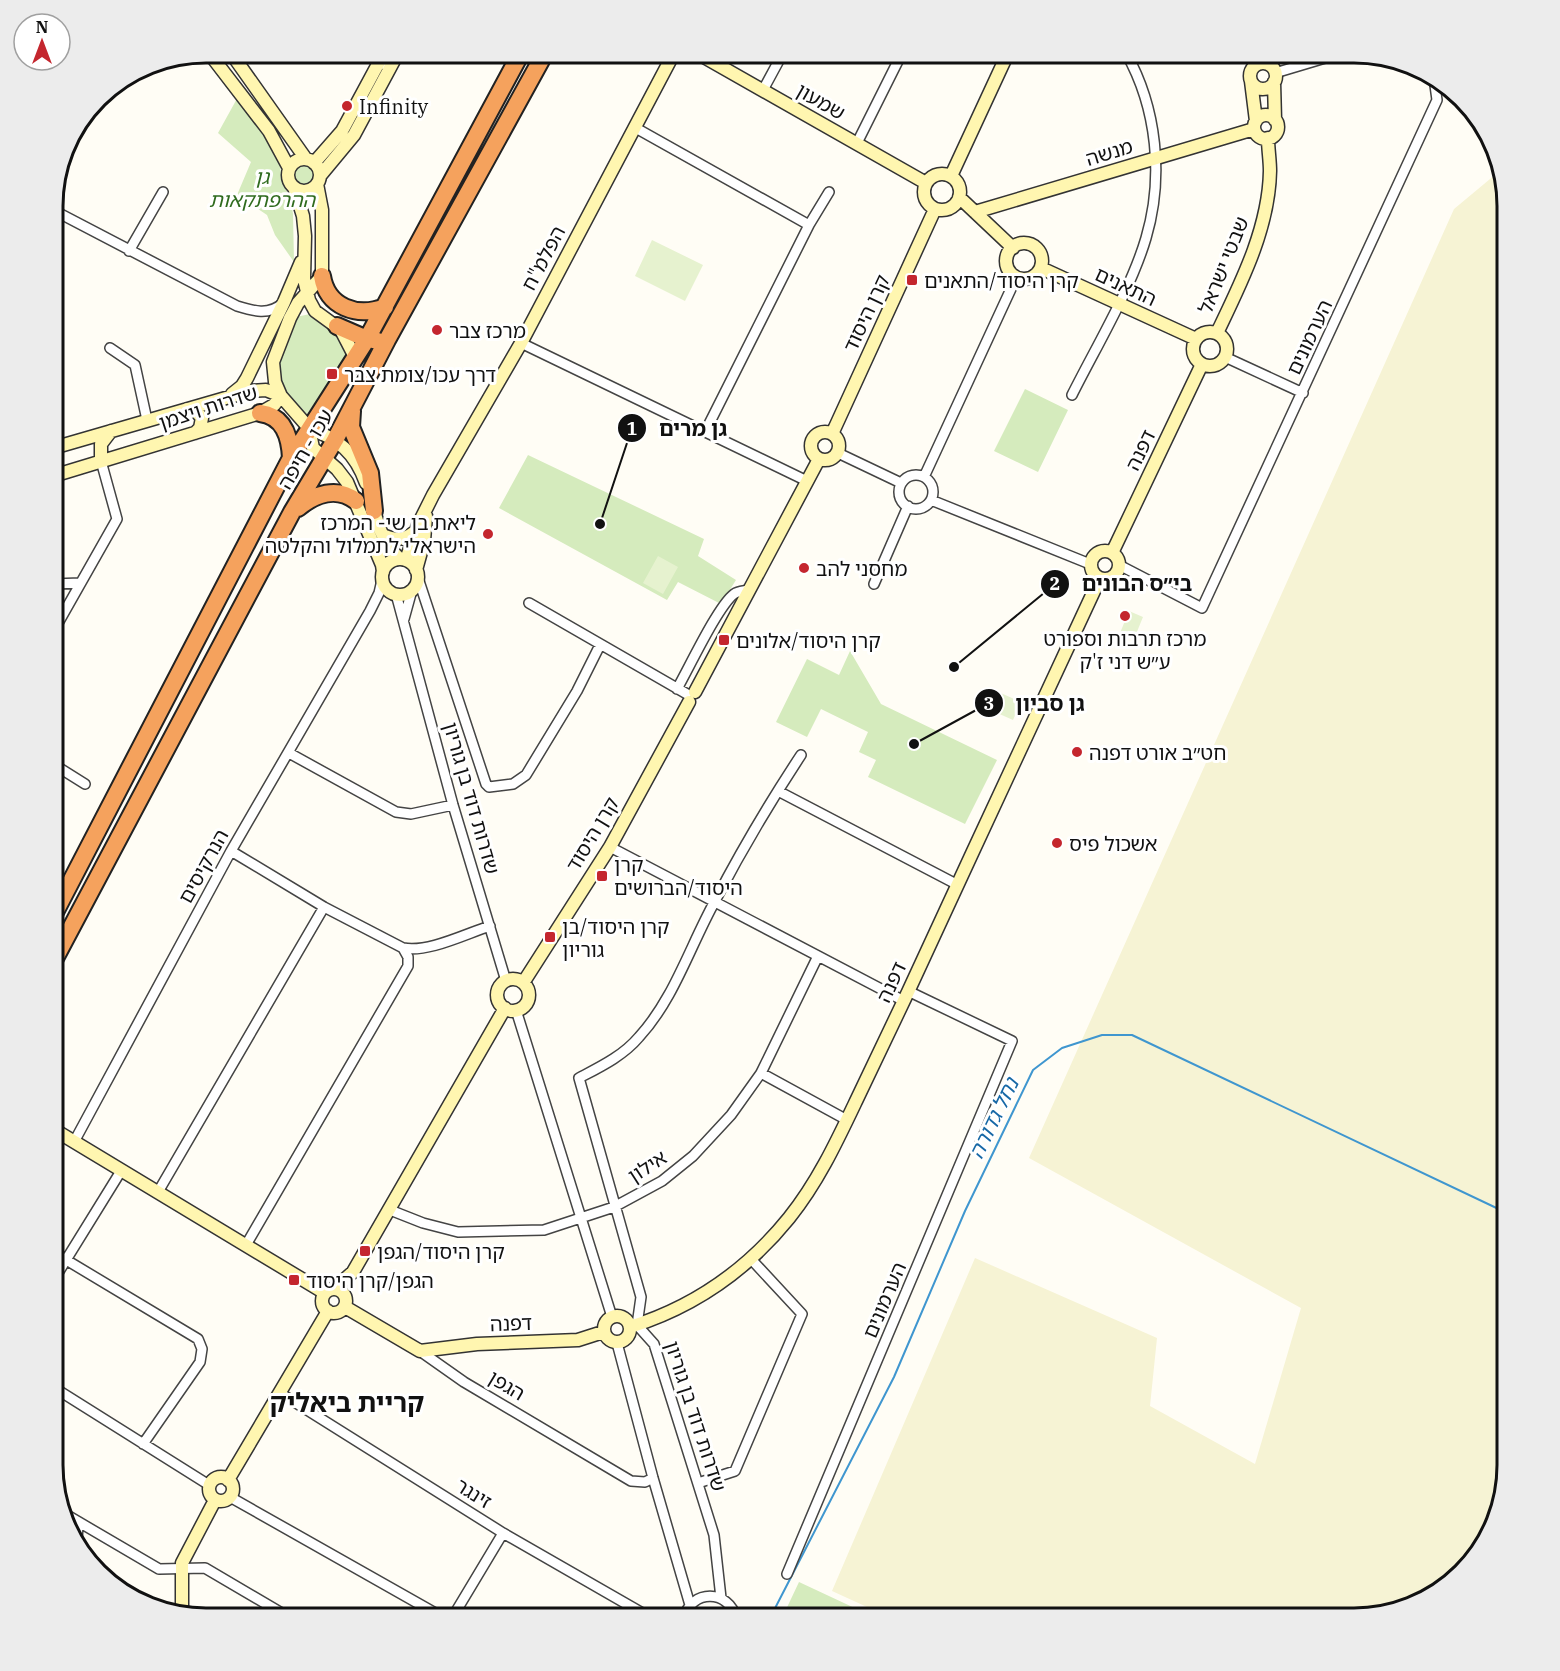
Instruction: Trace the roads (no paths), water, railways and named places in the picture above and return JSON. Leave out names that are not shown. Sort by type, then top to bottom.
[{"type":"highway","name":"עכו - חיפה","points":[[63,897],[291,458],[368,339],[516,63]]},
{"type":"highway","name":"עכו - חיפה","points":[[63,943],[292,512],[335,440],[539,63]]},
{"type":"highway","points":[[322,276],[327,293],[345,308],[365,311],[385,307]]},
{"type":"highway","points":[[337,326],[374,341],[387,340]]},
{"type":"highway","points":[[352,408],[351,427],[370,473],[374,511]]},
{"type":"highway","points":[[260,413],[273,417],[281,424],[289,441],[291,458]]},
{"type":"highway","points":[[292,512],[324,493],[341,494],[356,501]]},
{"type":"street","points":[[217,63],[269,131],[289,168],[288,178],[294,187],[303,216],[304,279],[307,293],[315,311],[337,326],[347,339],[355,357]]},
{"type":"street","points":[[239,63],[310,161],[319,169],[318,180],[322,210],[322,276],[298,303],[290,318],[273,362],[275,382],[281,396],[309,428],[344,445],[354,458],[364,477],[374,511],[391,550],[417,573],[417,580],[412,590],[407,593],[393,593],[387,589],[382,576],[382,565],[356,501],[342,476],[313,447],[309,428]]},
{"type":"street","points":[[289,168],[296,161],[310,161],[342,131],[383,63]]},
{"type":"street","points":[[294,187],[303,191],[314,188],[354,135],[383,63]]},
{"type":"street","name":"הפלמ\"ח","points":[[403,560],[426,511],[521,343],[669,63]]},
{"type":"street","name":"שמעון","points":[[715,63],[926,183]]},
{"type":"street","points":[[763,90],[778,63]]},
{"type":"street","points":[[856,143],[895,63]]},
{"type":"street","points":[[951,177],[1003,63]]},
{"type":"street","points":[[1072,395],[1118,304],[1146,238],[1154,198],[1156,158],[1149,107],[1131,63]]},
{"type":"street","points":[[1254,63],[1250,73],[1255,125],[1261,137],[1268,138],[1277,131],[1275,78],[1271,66],[1265,63]]},
{"type":"street","points":[[1251,81],[1261,89],[1269,88],[1275,78],[1315,63]]},
{"type":"street","name":"הערמונים","points":[[1119,564],[1202,609],[1437,100],[1436,89]]},
{"type":"street","points":[[1255,125],[1265,115],[1275,120]]},
{"type":"street","name":"מנשה","points":[[975,212],[1156,158],[1255,125]]},
{"type":"street","points":[[634,127],[809,225]]},
{"type":"street","name":"שבטי ישראל","points":[[1217,333],[1252,253],[1264,216],[1270,172],[1268,138]]},
{"type":"street","points":[[946,174],[951,177],[959,186],[959,198],[952,207],[935,209],[926,201],[924,189],[926,183],[934,176],[946,174]]},
{"type":"street","points":[[129,251],[163,192]]},
{"type":"street","points":[[705,432],[809,225],[829,192]]},
{"type":"street","points":[[959,198],[1013,248]]},
{"type":"street","name":"קרן היסוד","points":[[832,434],[935,209]]},
{"type":"street","points":[[63,215],[248,310],[274,310],[284,302]]},
{"type":"street","points":[[1024,244],[1035,247],[1041,257],[1041,268],[1033,277],[1016,278],[1006,264],[1009,252],[1024,244]]},
{"type":"street","points":[[227,397],[242,386],[247,378],[284,302],[304,249]]},
{"type":"street","name":"התאנים","points":[[1041,268],[1196,339]]},
{"type":"street","points":[[924,477],[1016,278]]},
{"type":"street","points":[[290,318],[301,311],[315,311]]},
{"type":"street","points":[[1203,333],[1217,333],[1222,336],[1227,346],[1225,357],[1213,366],[1202,364],[1194,356],[1196,339],[1203,333]]},
{"type":"street","points":[[521,343],[807,481]]},
{"type":"street","points":[[110,348],[135,366],[147,420]]},
{"type":"street","points":[[1225,357],[1303,393]]},
{"type":"street","name":"דפנה","points":[[1112,553],[1202,364]]},
{"type":"street","name":"שדרות ויצמן","points":[[63,445],[258,390],[273,392],[281,396],[274,405],[260,413],[63,473]]},
{"type":"street","points":[[187,409],[195,410],[202,418],[200,428],[195,433]]},
{"type":"street","points":[[63,614],[117,519],[101,461],[101,444],[107,434],[112,431]]},
{"type":"street","points":[[823,432],[832,434],[839,445],[838,453],[831,459],[819,459],[811,448],[813,440],[823,432]]},
{"type":"street","points":[[838,453],[901,483]]},
{"type":"street","name":"קרן היסוד","points":[[524,983],[610,847],[687,694],[748,590],[819,459]]},
{"type":"street","points":[[913,475],[924,477],[933,488],[931,500],[920,508],[908,506],[900,495],[901,483],[913,475]]},
{"type":"street","points":[[931,500],[1090,564]]},
{"type":"street","points":[[874,584],[908,506]]},
{"type":"street","name":"הפלמ\"ח","points":[[417,573],[424,541],[426,511]]},
{"type":"street","points":[[383,535],[398,539],[405,538],[416,531]]},
{"type":"street","points":[[1107,551],[1112,553],[1119,564],[1113,576],[1100,578],[1093,573],[1090,564],[1094,555],[1107,551]]},
{"type":"street","points":[[382,576],[391,562],[403,560]]},
{"type":"street","name":"שדרות דוד בן גוריון","points":[[417,573],[486,784],[493,787],[520,780],[526,775],[577,691],[600,645]]},
{"type":"street","name":"הנרקיסים","points":[[74,1142],[231,851],[370,611],[379,593],[382,576]]},
{"type":"street","name":"דפנה","points":[[633,1326],[687,1305],[724,1281],[751,1259],[789,1218],[818,1178],[906,996],[984,823],[1100,578]]},
{"type":"street","points":[[63,584],[80,583]]},
{"type":"street","name":"שדרות דוד בן גוריון","points":[[404,625],[412,590]]},
{"type":"street","points":[[529,603],[687,694],[723,607],[734,594],[748,590]]},
{"type":"street","name":"הנרקיסים","points":[[370,611],[393,593]]},
{"type":"street","name":"שדרות דוד בן גוריון","points":[[393,593],[506,981]]},
{"type":"street","points":[[289,753],[403,814],[422,813],[453,805]]},
{"type":"street","points":[[633,1326],[622,1317],[612,1317],[604,1324],[603,1332],[607,1338],[617,1342],[626,1339],[633,1326],[641,1297],[579,1078],[613,1059],[639,1038],[661,1008],[714,902],[801,755]]},
{"type":"street","points":[[63,770],[86,784]]},
{"type":"street","points":[[778,791],[958,885]]},
{"type":"street","points":[[610,847],[818,956],[906,996]]},
{"type":"street","points":[[231,851],[324,907],[403,948],[428,947],[490,926]]},
{"type":"street","points":[[158,1192],[324,907]]},
{"type":"street","points":[[246,1245],[408,966],[408,957],[403,948]]},
{"type":"street","name":"אילון","points":[[390,1210],[423,1223],[458,1232],[544,1230],[614,1207],[662,1181],[693,1156],[731,1115],[761,1073],[818,956]]},
{"type":"street","points":[[327,1311],[335,1313],[346,1302],[353,1272],[510,1009],[525,1005],[528,1000],[529,991],[524,983],[517,979],[506,981],[499,987],[497,996],[510,1009],[612,1317]]},
{"type":"street","name":"הערמונים","points":[[787,1574],[1012,1041],[906,996]]},
{"type":"street","points":[[761,1073],[847,1120]]},
{"type":"street","points":[[63,1136],[246,1245],[330,1290],[342,1291],[346,1302]]},
{"type":"street","points":[[63,1262],[121,1171]]},
{"type":"street","points":[[65,1259],[198,1339],[202,1349],[200,1362],[143,1444]]},
{"type":"street","points":[[698,1483],[735,1471],[802,1314],[751,1259]]},
{"type":"street","points":[[327,1311],[322,1300],[330,1290],[353,1272]]},
{"type":"street","name":"הגפן","points":[[346,1302],[464,1382],[631,1482],[645,1482],[653,1478]]},
{"type":"street","points":[[228,1480],[327,1311]]},
{"type":"street","name":"שדרות דוד בן גוריון","points":[[633,1326],[654,1344],[714,1535],[721,1598]]},
{"type":"street","name":"דפנה","points":[[420,1351],[477,1344],[578,1340],[603,1332]]},
{"type":"street","points":[[617,1342],[690,1605]]},
{"type":"street","name":"זינגר","points":[[280,1393],[503,1533],[634,1608]]},
{"type":"street","points":[[63,1394],[209,1485]]},
{"type":"street","points":[[209,1485],[218,1478],[228,1480]]},
{"type":"street","points":[[209,1485],[209,1492],[215,1500],[224,1501],[230,1497],[233,1490],[228,1480]]},
{"type":"street","points":[[230,1497],[426,1608]]},
{"type":"street","points":[[182,1606],[181,1568],[185,1555],[215,1500]]},
{"type":"street","points":[[75,1521],[159,1569],[205,1568],[273,1608]]},
{"type":"street","points":[[78,1522],[78,1527]]},
{"type":"street","points":[[458,1608],[503,1533]]},
{"type":"street","points":[[689,1608],[704,1596],[721,1598],[732,1608]]},
{"type":"waterway","name":"נחל גדורה","points":[[775,1608],[894,1377],[965,1211],[1033,1070],[1062,1048],[1102,1035],[1132,1035],[1497,1208]]},
{"type":"place","name":"Infinity","points":[[347,106]]},
{"type":"place","name":"קרן היסוד/התאנים","points":[[912,280]]},
{"type":"place","name":"מרכז צבר","points":[[437,330]]},
{"type":"place","name":"דרך עכו/צומת צבר","points":[[332,374]]},
{"type":"place","name":"גן מרים","points":[[600,524]]},
{"type":"place","name":"ליאת בן שי- המרכז הישראלי לתמלול והקלטה","points":[[488,534]]},
{"type":"place","name":"מחסני להב","points":[[804,568]]},
{"type":"place","name":"מרכז תרבות וספורט ע״ש דני ז'ק","points":[[1125,616]]},
{"type":"place","name":"קרן היסוד/אלונים","points":[[724,640]]},
{"type":"place","name":"בי״ס הבונים","points":[[954,667]]},
{"type":"place","name":"גן סביון","points":[[914,744]]},
{"type":"place","name":"חט״ב אורט דפנה","points":[[1077,752]]},
{"type":"place","name":"אשכול פיס","points":[[1057,843]]},
{"type":"place","name":"קרן היסוד/הברושים","points":[[602,876]]},
{"type":"place","name":"קרן היסוד/בן גוריון","points":[[550,937]]},
{"type":"place","name":"קרן היסוד/הגפן","points":[[365,1251]]},
{"type":"place","name":"הגפן/קרן היסוד","points":[[294,1280]]},
{"type":"district","name":"קריית ביאליק","points":[[347,1402]]},
{"type":"park label","name":"גן ההרפתקאות","points":[[262,188]]}]
